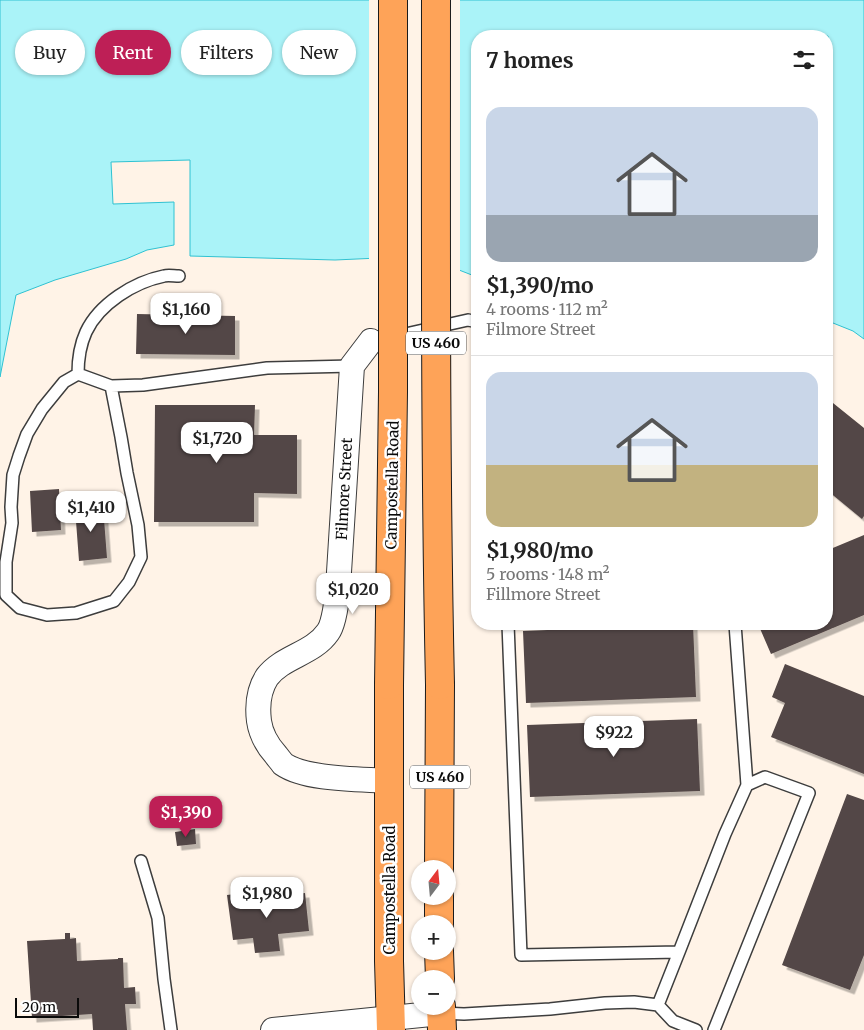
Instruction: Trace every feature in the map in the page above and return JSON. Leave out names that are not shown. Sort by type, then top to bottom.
[{"type":"main road","name":"Campostella Road","points":[[390,1024],[388,781],[393,392],[393,0]]},
{"type":"main road","name":"US 460","points":[[436,0],[436,412],[440,686],[440,860]]},
{"type":"street","points":[[352,366],[371,341]]},
{"type":"street","name":"Filmore Street","points":[[352,366],[338,588],[334,616],[329,631],[316,644],[280,664],[268,676],[260,689],[258,708],[260,728],[268,746],[283,764],[301,772],[327,777],[388,781]]},
{"type":"street","points":[[273,1030],[390,1024],[441,1017]]},
{"type":"lane","points":[[78,374],[79,353],[87,331],[102,309],[138,284],[165,276],[179,276]]},
{"type":"lane","points":[[371,341],[471,321]]},
{"type":"lane","points":[[111,386],[138,525],[141,557],[129,582],[114,601],[76,613],[47,615],[20,608],[6,595],[6,562],[12,523],[10,507],[13,476],[27,434],[42,410],[64,382],[78,374],[111,386],[143,385],[267,368],[352,366]]},
{"type":"lane","points":[[508,630],[521,956],[679,952]]},
{"type":"lane","points":[[658,1005],[725,834],[747,785],[735,630]]},
{"type":"lane","points":[[714,1030],[809,793],[765,777],[747,785]]},
{"type":"lane","points":[[141,861],[158,918],[171,1030]]},
{"type":"lane","points":[[441,1017],[634,1002],[658,1005],[673,1021],[696,1030]]},
{"type":"water","points":[[0,0],[864,0],[864,339],[853,331],[833,323],[833,30],[471,30],[471,275],[423,256],[335,260],[190,256],[190,160],[111,162],[113,204],[174,202],[174,245],[147,250],[126,259],[55,280],[16,295],[0,377]]},
{"type":"pier","points":[[369,0],[460,0],[460,273],[422,259],[369,261]]},
{"type":"building","points":[[137,314],[235,316],[235,355],[136,354]]},
{"type":"building","points":[[833,403],[864,428],[864,516],[862,519],[833,495]]},
{"type":"building","points":[[155,405],[255,405],[254,435],[297,435],[297,494],[254,493],[254,522],[154,522]]},
{"type":"building","points":[[59,489],[61,530],[32,532],[30,491]]},
{"type":"building","points":[[103,506],[107,558],[79,561],[75,508]]},
{"type":"building","points":[[864,535],[864,615],[833,628],[833,548]]},
{"type":"building","points":[[693,630],[696,697],[526,703],[523,631]]},
{"type":"building","points":[[761,630],[828,630],[771,654]]},
{"type":"building","points":[[785,664],[864,696],[864,774],[771,737],[785,703],[772,697]]},
{"type":"building","points":[[697,719],[700,791],[530,797],[527,725]]},
{"type":"building","points":[[847,794],[864,800],[864,955],[850,990],[782,965]]},
{"type":"building","points":[[195,829],[196,844],[177,846],[175,832]]},
{"type":"building","points":[[251,892],[252,899],[305,893],[309,931],[278,934],[280,951],[255,953],[253,938],[233,940],[227,895]]},
{"type":"building","points":[[65,933],[70,933],[70,939],[76,938],[77,961],[123,958],[124,988],[135,987],[136,1004],[125,1004],[127,1030],[93,1030],[92,1014],[32,1018],[27,941],[65,939]]}]
